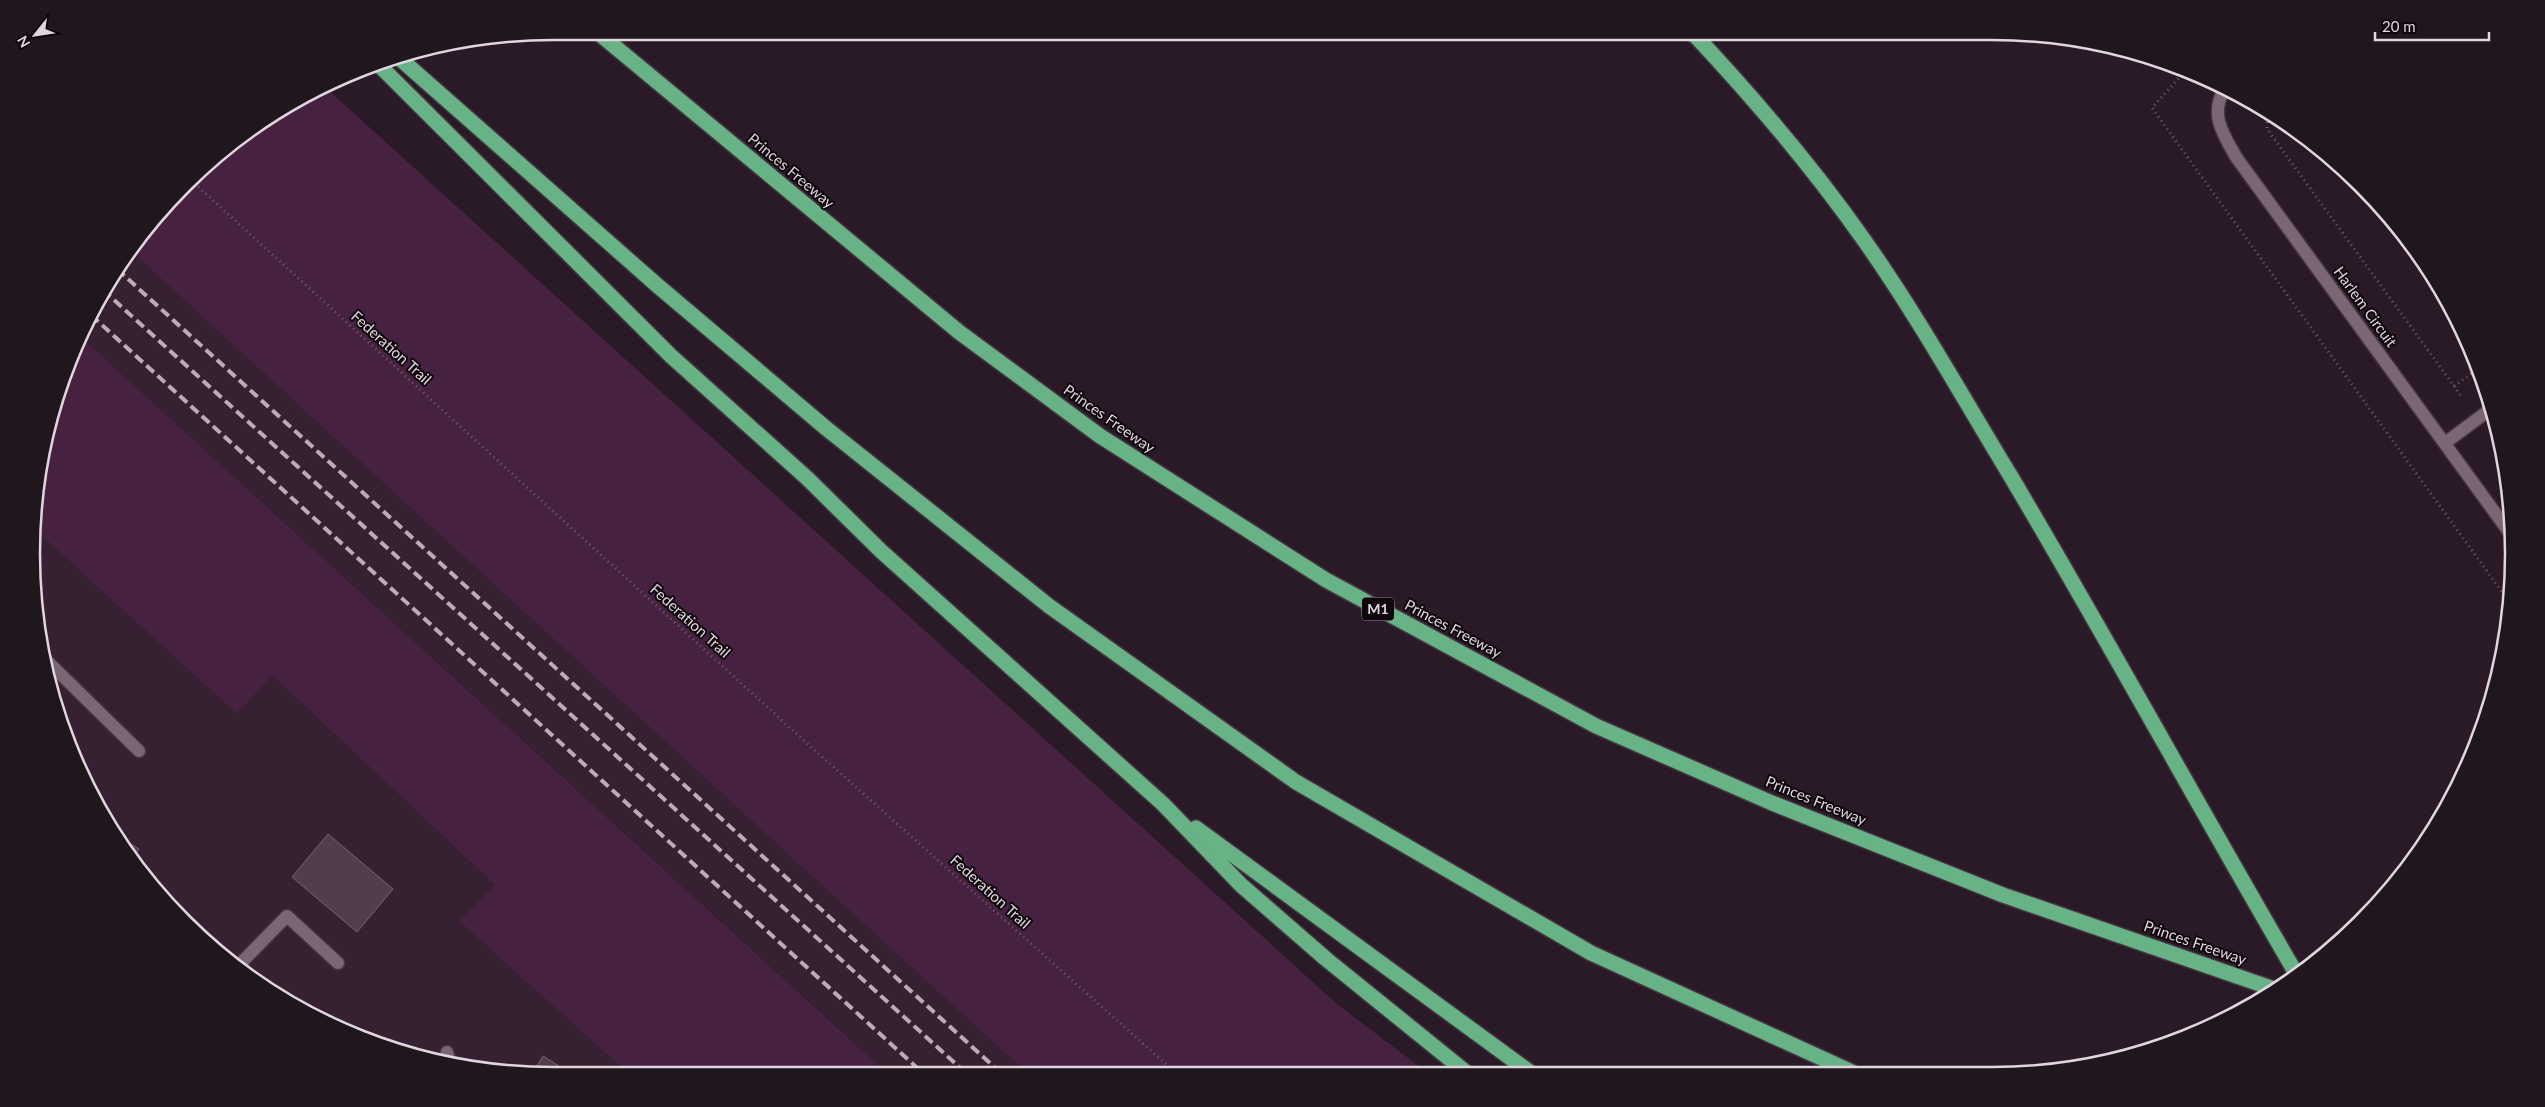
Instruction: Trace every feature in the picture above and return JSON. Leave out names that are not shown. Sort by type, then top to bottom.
[{"type":"highway","name":"Princes Freeway","points":[[607,40],[959,332],[1100,436],[1326,580],[1596,726],[1763,799],[2003,895],[2268,986]]},
{"type":"highway","points":[[1699,40],[1732,74],[1799,154],[1864,239],[1915,317],[2088,606],[2234,867],[2294,968]]},
{"type":"highway","points":[[404,62],[651,279],[827,429],[1049,606],[1296,782],[1591,954],[1841,1067]]},
{"type":"highway","points":[[383,69],[671,356],[808,479],[881,550],[1163,804],[1241,885],[1326,959],[1460,1067]]},
{"type":"highway","points":[[1163,804],[1523,1067]]},
{"type":"street","name":"Harlem Circuit","points":[[2221,94],[2218,98],[2217,121],[2232,150],[2504,525]]},
{"type":"street","points":[[2445,443],[2486,413]]},
{"type":"street","points":[[53,666],[139,751]]},
{"type":"street","points":[[242,962],[287,916],[338,963]]},
{"type":"street","points":[[447,1052],[448,1056]]},
{"type":"path","points":[[2180,76],[2152,108],[2503,594]]},
{"type":"path","points":[[2267,121],[2267,129],[2454,386],[2472,373]]},
{"type":"path","name":"Federation Trail","points":[[196,185],[801,738],[1170,1067]]},
{"type":"shaded area","points":[[330,91],[1337,1004],[1420,1067],[1020,1067],[136,255],[167,215],[190,190],[241,146],[297,109]]},
{"type":"shaded area","points":[[136,255],[383,480],[1020,1067],[881,1067],[86,342],[109,297]]},
{"type":"shaded area","points":[[86,342],[881,1067],[621,1067],[459,921],[495,885],[272,675],[237,714],[41,535],[44,486],[57,421],[67,388]]},
{"type":"shaded area","points":[[41,535],[237,714],[271,674],[495,885],[459,921],[621,1067],[520,1066],[486,1063],[421,1050],[388,1040],[326,1014],[297,998],[241,961],[215,940],[190,917],[146,866],[109,810],[79,750],[57,686],[44,621],[41,587]]},
{"type":"building","points":[[328,834],[393,889],[357,932],[292,877]]},
{"type":"building","points":[[130,843],[139,849],[137,853]]},
{"type":"building","points":[[543,1056],[561,1067],[554,1067],[537,1066]]},
{"type":"railway","points":[[123,274],[994,1067]]},
{"type":"railway","points":[[110,296],[959,1067]]},
{"type":"railway","points":[[96,320],[916,1067]]}]
